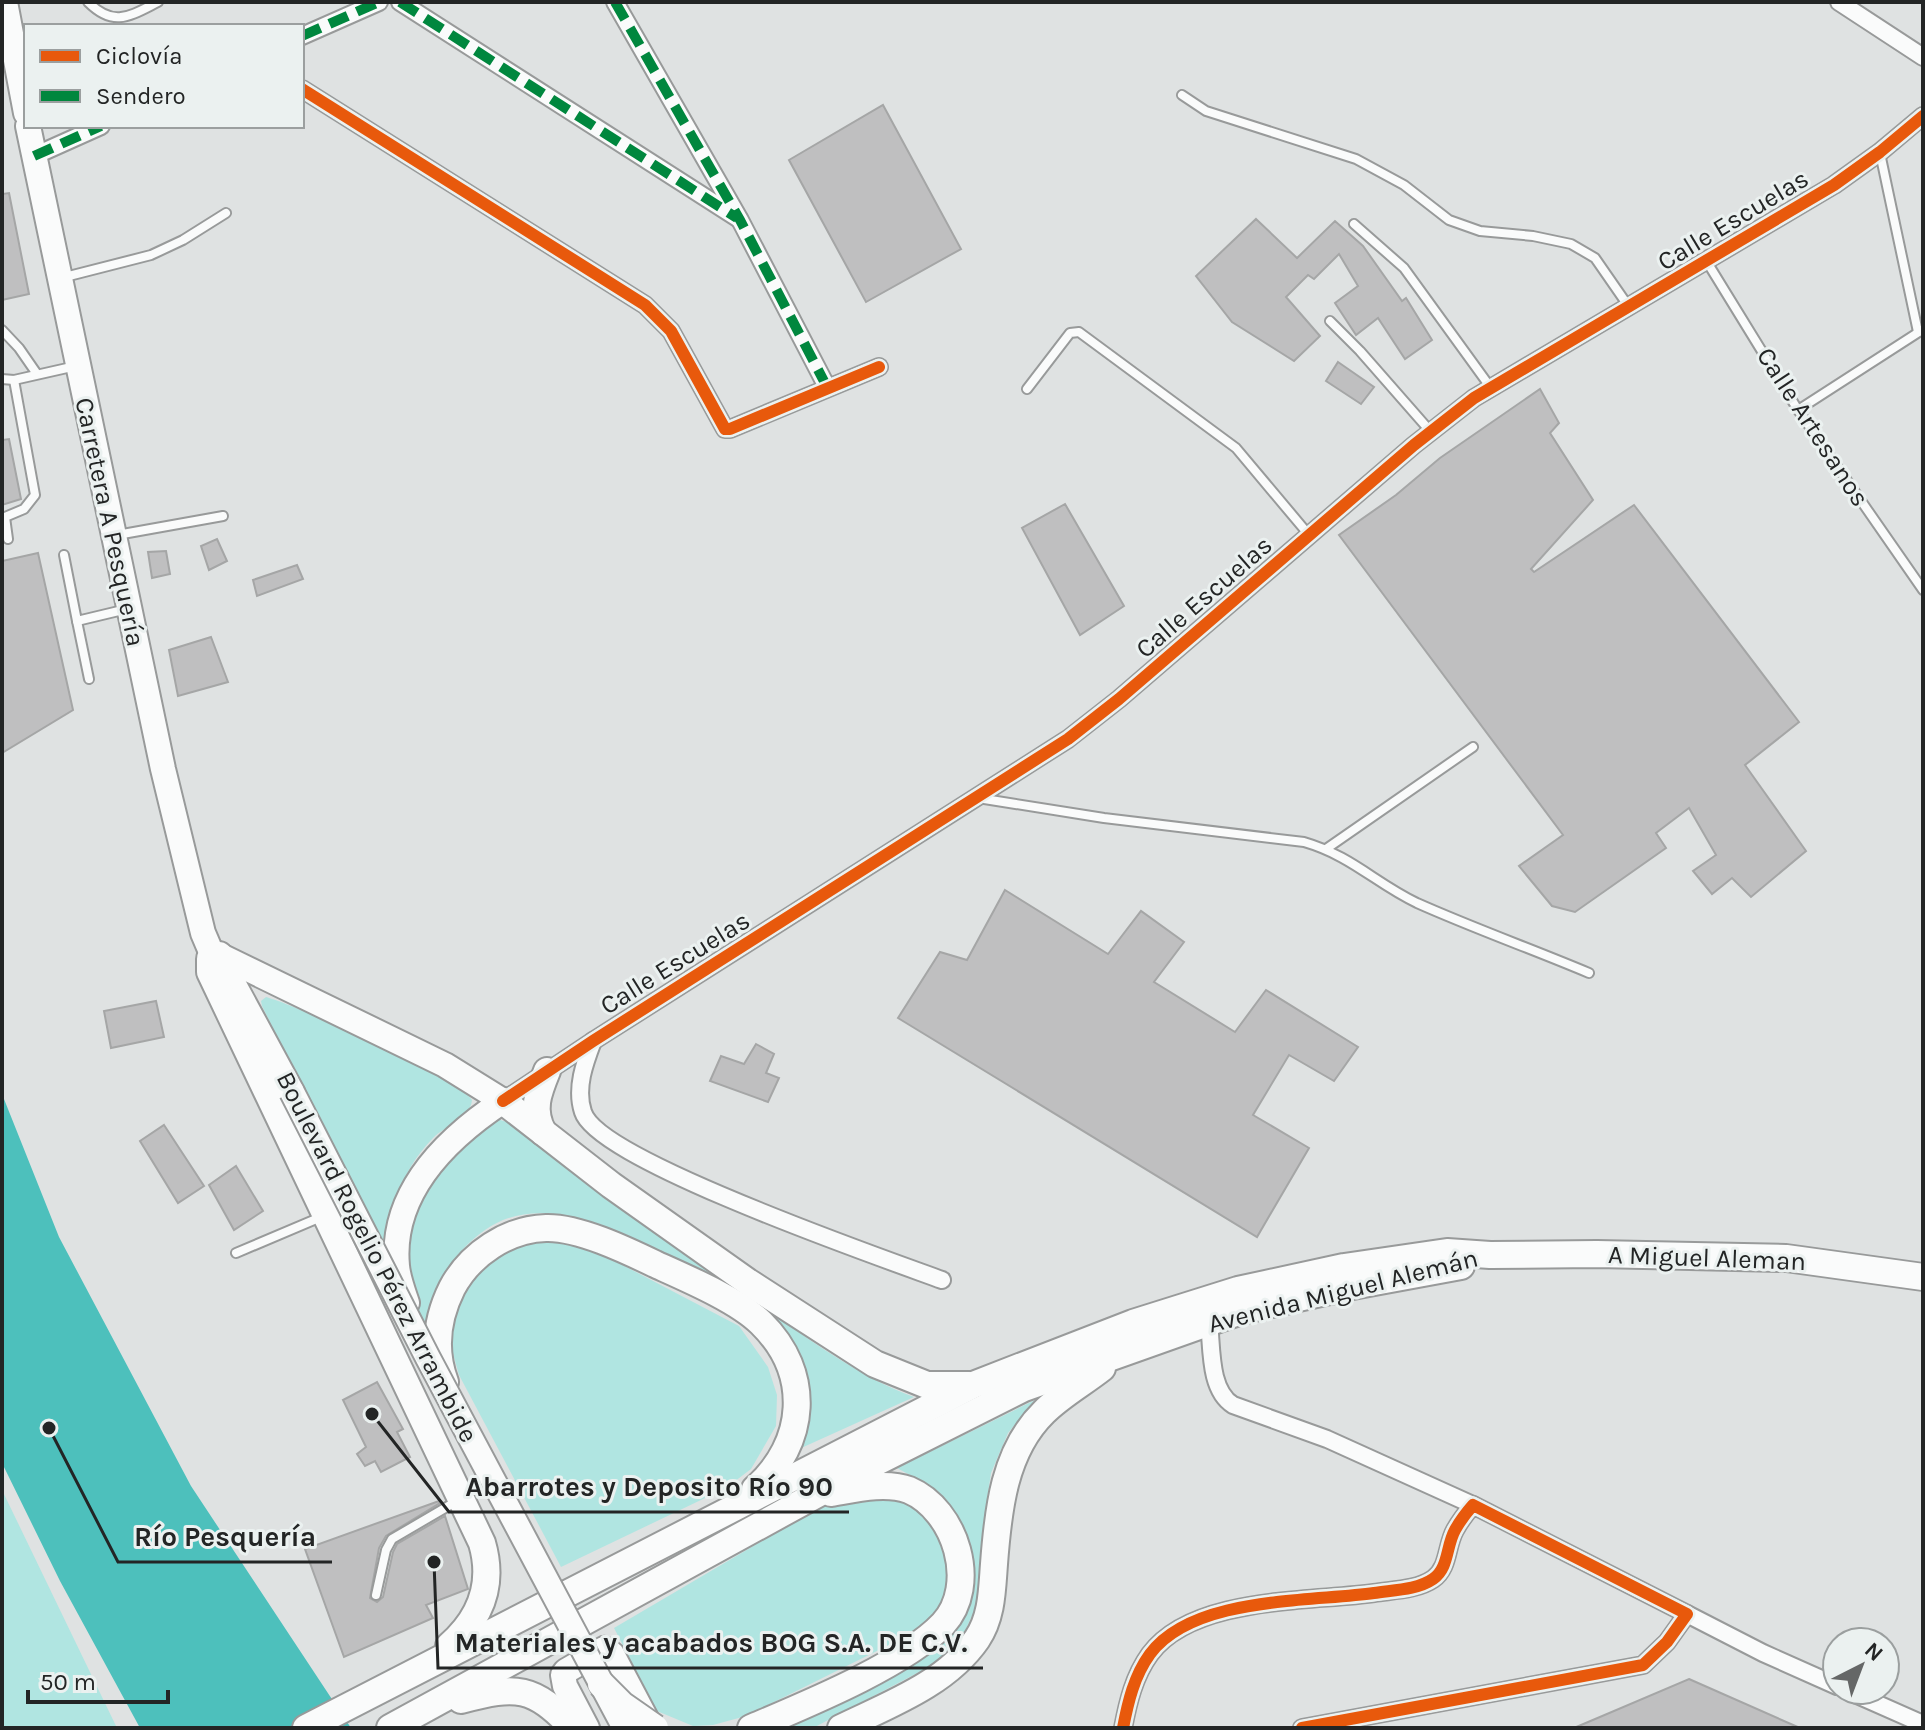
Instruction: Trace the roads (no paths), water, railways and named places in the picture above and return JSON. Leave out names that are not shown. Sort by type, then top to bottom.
[{"type":"main road","points":[[5,2],[9,51],[24,106]]},
{"type":"main road","name":"Carretera A Pesquería","points":[[28,128],[163,769],[200,916],[215,956]]},
{"type":"main road","points":[[433,1661],[469,1626],[485,1598],[488,1562],[461,1498],[210,972],[209,963],[215,956],[432,1058],[476,1082],[611,1185],[736,1273],[875,1364],[927,1385],[973,1385]]},
{"type":"main road","name":"Boulevard Rogelio Pérez Arrambide","points":[[215,956],[625,1728]]},
{"type":"main road","points":[[543,1132],[536,1119],[536,1104],[547,1071]]},
{"type":"main road","name":"Boulevard Rogelio Pérez Arrambide","points":[[288,1094],[392,1313],[611,1728]]},
{"type":"main road","points":[[411,1325],[397,1270],[398,1233],[417,1182],[444,1147],[476,1118],[503,1101]]},
{"type":"main road","points":[[453,1405],[437,1357],[441,1317],[455,1283],[490,1247],[510,1235],[545,1228],[563,1229],[632,1253],[694,1282],[759,1321],[780,1345],[793,1379],[798,1406],[793,1436],[779,1464],[735,1508]]},
{"type":"main road","name":"Avenida Miguel Alemán","points":[[306,1728],[973,1385],[1183,1306],[1238,1290],[1449,1269],[1490,1255]]},
{"type":"main road","name":"A Miguel Aleman","points":[[1490,1255],[1786,1258],[1923,1277]]},
{"type":"main road","name":"Avenida Miguel Alemán","points":[[390,1728],[815,1496],[1024,1388],[1124,1350],[1346,1277]]},
{"type":"main road","points":[[841,1728],[943,1674],[979,1637],[989,1610],[1000,1507],[1016,1448],[1044,1411],[1124,1350]]},
{"type":"main road","points":[[761,1724],[844,1686],[918,1645],[946,1620],[955,1603],[960,1583],[961,1566],[950,1531],[929,1503],[919,1496],[907,1489],[893,1487],[854,1489],[815,1496]]},
{"type":"main road","points":[[587,1728],[565,1686],[563,1675],[604,1649],[612,1654],[653,1728]]},
{"type":"main road","points":[[601,1684],[622,1705],[653,1728]]},
{"type":"main road","points":[[421,1711],[512,1689],[544,1700],[573,1728]]},
{"type":"street","points":[[304,35],[379,2]]},
{"type":"street","points":[[400,2],[740,220]]},
{"type":"street","points":[[615,2],[740,220],[827,387]]},
{"type":"street","points":[[1839,2],[1923,57]]},
{"type":"street","points":[[304,90],[645,305],[671,331],[725,429],[879,367]]},
{"type":"street","name":"Calle Escuelas","points":[[503,1101],[1068,739],[1431,432],[1491,388],[1834,185],[1923,116]]},
{"type":"street","points":[[34,156],[97,128]]},
{"type":"street","points":[[593,1041],[580,1085],[583,1112],[593,1126],[615,1144],[750,1209],[942,1280]]},
{"type":"street","points":[[1209,1322],[1218,1386],[1223,1399],[1233,1405],[1327,1439],[1473,1505],[1763,1653],[1821,1679]]},
{"type":"street","points":[[1123,1728],[1131,1691],[1151,1654],[1167,1638],[1237,1607],[1414,1587],[1430,1581],[1440,1573],[1455,1529],[1473,1505]]},
{"type":"street","points":[[1302,1728],[1643,1665],[1667,1642],[1687,1614]]},
{"type":"street","points":[[1882,1706],[1923,1724]]},
{"type":"lane","points":[[88,2],[112,18],[127,18],[158,2]]},
{"type":"lane","points":[[1182,95],[1206,111],[1356,159],[1404,185],[1449,220],[1480,231],[1533,236],[1571,244],[1595,258],[1629,308]]},
{"type":"lane","points":[[1798,410],[1921,331],[1880,152]]},
{"type":"lane","points":[[60,278],[151,255],[183,240],[226,213]]},
{"type":"lane","points":[[1354,224],[1404,268],[1491,388]]},
{"type":"lane","name":"Calle Artesanos","points":[[1707,262],[1798,410],[1923,590]]},
{"type":"lane","points":[[1330,321],[1431,432]]},
{"type":"lane","points":[[2,330],[37,374]]},
{"type":"lane","points":[[1027,389],[1070,333],[1079,332],[1236,448],[1310,535]]},
{"type":"lane","points":[[2,379],[14,380],[77,366]]},
{"type":"lane","points":[[8,539],[5,517],[24,509],[35,495],[14,380]]},
{"type":"lane","points":[[114,535],[223,516]]},
{"type":"lane","points":[[64,555],[89,679]]},
{"type":"lane","points":[[77,621],[128,609]]},
{"type":"lane","points":[[1326,849],[1473,747]]},
{"type":"lane","points":[[978,798],[1104,818],[1304,842],[1341,855],[1415,901],[1589,973]]},
{"type":"lane","points":[[236,1253],[325,1215]]},
{"type":"lane","points":[[376,1595],[386,1550],[392,1539],[461,1498]]},
{"type":"water","points":[[2,1094],[59,1237],[191,1486],[351,1728],[140,1728],[60,1581],[2,1463]]},
{"type":"place","name":"Abarrotes y Deposito Río 90","points":[[372,1414]]},
{"type":"place","name":"Río Pesquería","points":[[49,1428]]},
{"type":"place","name":"Materiales y acabados BOG S.A. DE C.V.","points":[[434,1562]]}]
